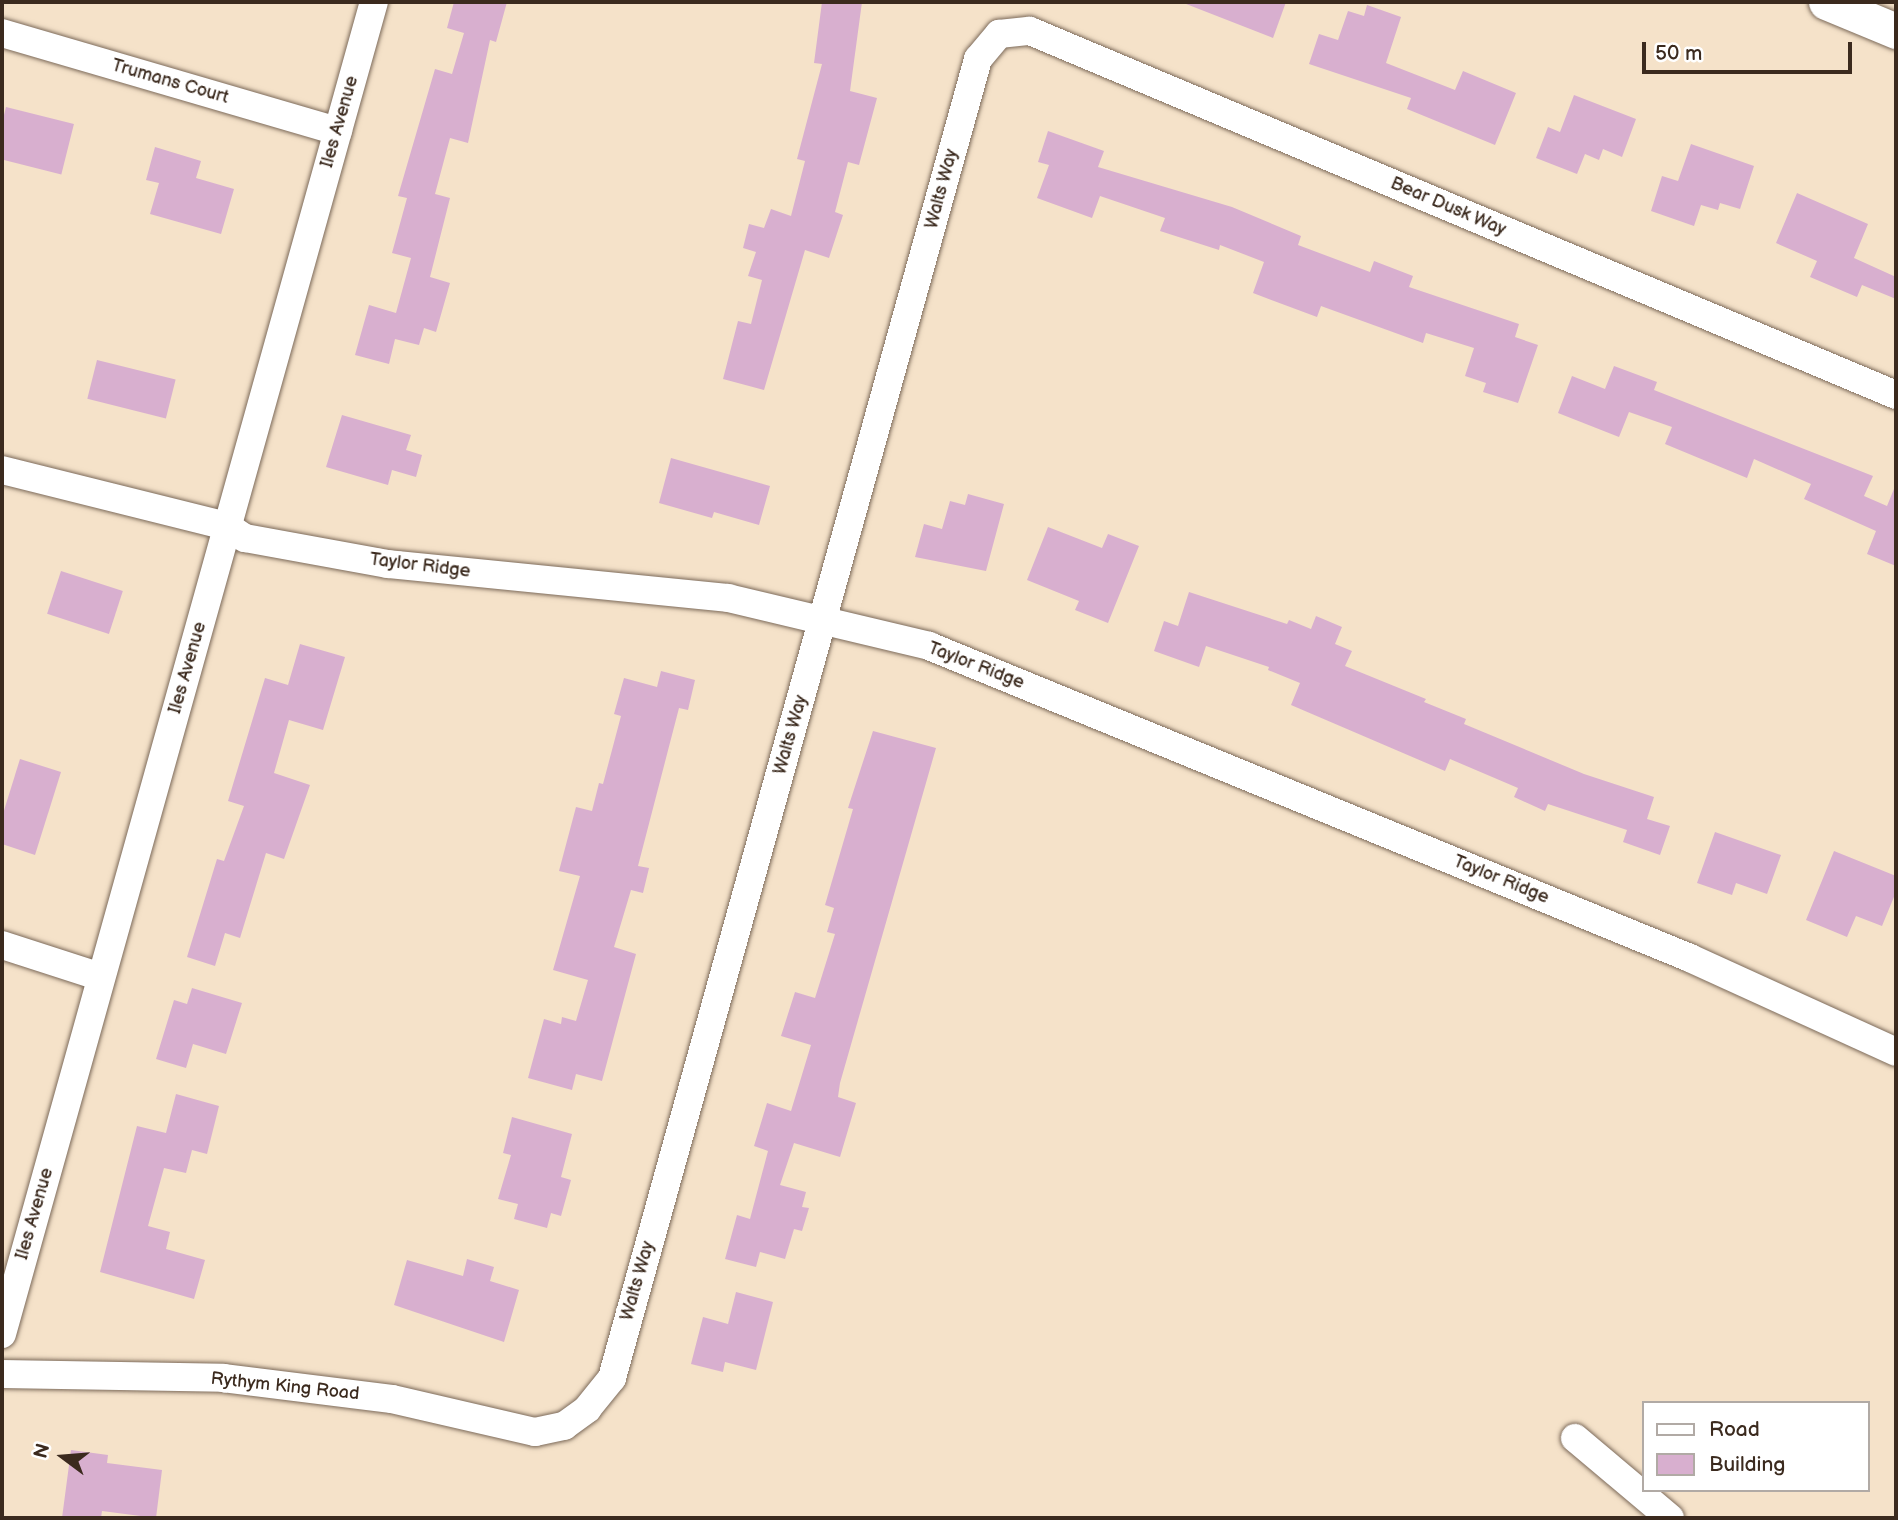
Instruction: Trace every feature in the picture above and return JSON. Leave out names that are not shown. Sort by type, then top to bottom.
[{"type":"main road","points":[[1826,2],[1896,31]]},
{"type":"street","name":"Iles Avenue","points":[[2,1334],[374,2]]},
{"type":"street","name":"Bear Dusk Way","points":[[999,34],[1030,31],[1896,395]]},
{"type":"street","name":"Trumans Court","points":[[2,33],[338,131]]},
{"type":"street","name":"Walts Way","points":[[564,1426],[587,1409],[612,1378],[978,59],[999,34]]},
{"type":"street","name":"Taylor Ridge","points":[[2,470],[227,526],[245,538],[388,564],[729,598],[942,652],[1690,958],[1896,1052]]},
{"type":"street","points":[[2,945],[102,977]]},
{"type":"street","name":"Rythym King Road","points":[[2,1374],[223,1378],[392,1399],[535,1432],[564,1426]]},
{"type":"street","points":[[1575,1438],[1670,1518]]},
{"type":"building","points":[[454,2],[507,2],[496,42],[490,40],[468,143],[450,138],[435,194],[450,198],[430,277],[450,283],[436,332],[424,328],[419,345],[395,339],[389,364],[355,355],[369,305],[396,313],[411,258],[392,253],[407,198],[398,196],[435,69],[452,74],[464,33],[447,28]]},
{"type":"building","points":[[822,2],[862,2],[850,91],[877,98],[859,165],[848,162],[835,212],[843,215],[829,258],[805,250],[764,390],[723,379],[738,321],[751,324],[762,280],[748,276],[756,252],[743,248],[749,224],[764,228],[771,209],[791,216],[805,161],[797,159],[822,64],[814,63]]},
{"type":"building","points":[[1181,2],[1286,2],[1273,38]]},
{"type":"building","points":[[1367,5],[1401,17],[1386,63],[1455,90],[1463,71],[1516,93],[1495,145],[1407,109],[1411,98],[1309,64],[1319,34],[1338,40],[1348,11],[1364,16]]},
{"type":"building","points":[[1574,95],[1636,119],[1622,157],[1603,149],[1599,160],[1585,154],[1577,174],[1536,158],[1548,127],[1560,132]]},
{"type":"building","points":[[6,107],[74,124],[61,174],[2,160],[2,123]]},
{"type":"building","points":[[1048,131],[1104,151],[1098,167],[1232,207],[1301,236],[1298,245],[1370,272],[1374,261],[1413,276],[1409,287],[1519,324],[1515,337],[1538,345],[1518,403],[1483,392],[1486,383],[1465,376],[1474,348],[1426,333],[1423,343],[1321,306],[1317,317],[1253,293],[1264,262],[1220,245],[1219,250],[1160,231],[1165,218],[1100,196],[1092,218],[1037,198],[1049,165],[1038,162]]},
{"type":"building","points":[[1691,144],[1754,166],[1740,209],[1720,203],[1718,210],[1701,205],[1694,226],[1651,211],[1662,176],[1678,181]]},
{"type":"building","points":[[155,147],[201,161],[196,178],[234,189],[221,234],[150,214],[159,183],[146,180]]},
{"type":"building","points":[[1797,193],[1868,224],[1854,258],[1896,277],[1896,299],[1862,285],[1857,297],[1810,277],[1817,261],[1776,243]]},
{"type":"building","points":[[97,360],[176,380],[166,418],[87,399]]},
{"type":"building","points":[[1614,366],[1657,382],[1654,390],[1873,476],[1864,496],[1887,506],[1896,484],[1896,566],[1867,554],[1876,531],[1804,499],[1811,484],[1754,459],[1747,478],[1665,444],[1672,427],[1629,412],[1619,437],[1558,413],[1572,376],[1605,389]]},
{"type":"building","points":[[342,415],[411,435],[406,450],[422,455],[416,477],[392,470],[388,485],[326,467]]},
{"type":"building","points":[[671,458],[770,486],[759,525],[714,512],[712,518],[659,503]]},
{"type":"building","points":[[968,494],[1004,504],[986,571],[915,557],[924,524],[942,529],[950,501],[965,505]]},
{"type":"building","points":[[1048,527],[1102,548],[1108,534],[1139,546],[1108,623],[1075,610],[1079,601],[1027,580]]},
{"type":"building","points":[[61,571],[123,591],[109,634],[47,614]]},
{"type":"building","points":[[1189,592],[1287,624],[1289,620],[1311,629],[1316,616],[1342,627],[1335,644],[1352,651],[1345,666],[1426,699],[1424,702],[1466,719],[1464,724],[1584,774],[1654,797],[1647,819],[1670,826],[1660,855],[1623,842],[1627,830],[1548,804],[1545,811],[1514,797],[1518,788],[1450,759],[1445,771],[1291,705],[1300,683],[1268,670],[1269,667],[1206,646],[1199,667],[1154,651],[1164,621],[1178,626]]},
{"type":"building","points":[[300,644],[345,657],[323,730],[289,720],[274,773],[310,785],[284,859],[266,853],[240,938],[225,933],[215,966],[187,957],[217,859],[224,861],[244,806],[228,801],[265,678],[288,685]]},
{"type":"building","points":[[661,671],[695,680],[688,710],[679,708],[638,866],[649,868],[643,893],[631,890],[614,947],[636,954],[602,1081],[576,1074],[572,1090],[528,1078],[544,1019],[561,1024],[562,1017],[576,1021],[588,980],[553,970],[580,876],[559,871],[576,807],[592,811],[599,783],[603,784],[621,716],[614,714],[624,678],[657,687]]},
{"type":"building","points":[[873,731],[936,748],[840,1083],[838,1097],[856,1103],[840,1157],[794,1143],[780,1185],[806,1192],[802,1207],[809,1208],[802,1231],[794,1229],[785,1259],[760,1252],[756,1267],[725,1259],[737,1215],[750,1219],[768,1151],[754,1146],[767,1103],[791,1111],[811,1045],[781,1036],[795,992],[815,998],[835,934],[827,932],[834,908],[825,905],[853,809],[848,808]]},
{"type":"building","points":[[20,759],[61,772],[35,855],[2,844],[2,817]]},
{"type":"building","points":[[1715,832],[1781,855],[1767,894],[1736,883],[1732,895],[1697,883]]},
{"type":"building","points":[[1834,851],[1896,876],[1896,892],[1882,926],[1856,916],[1847,937],[1806,920]]},
{"type":"building","points":[[192,988],[242,1003],[226,1054],[193,1044],[186,1068],[156,1059],[174,1000],[187,1004]]},
{"type":"building","points":[[176,1094],[219,1106],[207,1154],[192,1150],[186,1173],[164,1168],[148,1226],[170,1232],[166,1249],[205,1260],[194,1299],[100,1272],[137,1126],[166,1133]]},
{"type":"building","points":[[512,1117],[572,1134],[561,1177],[571,1180],[561,1216],[551,1213],[547,1228],[514,1219],[518,1204],[498,1199],[511,1155],[503,1153]]},
{"type":"building","points":[[467,1259],[494,1267],[490,1281],[519,1290],[504,1342],[394,1305],[407,1260],[463,1276]]},
{"type":"building","points":[[736,1292],[773,1302],[756,1370],[725,1362],[723,1372],[691,1364],[703,1317],[728,1324]]},
{"type":"building","points":[[71,1450],[108,1455],[107,1463],[162,1470],[156,1518],[102,1511],[101,1518],[62,1518]]}]
